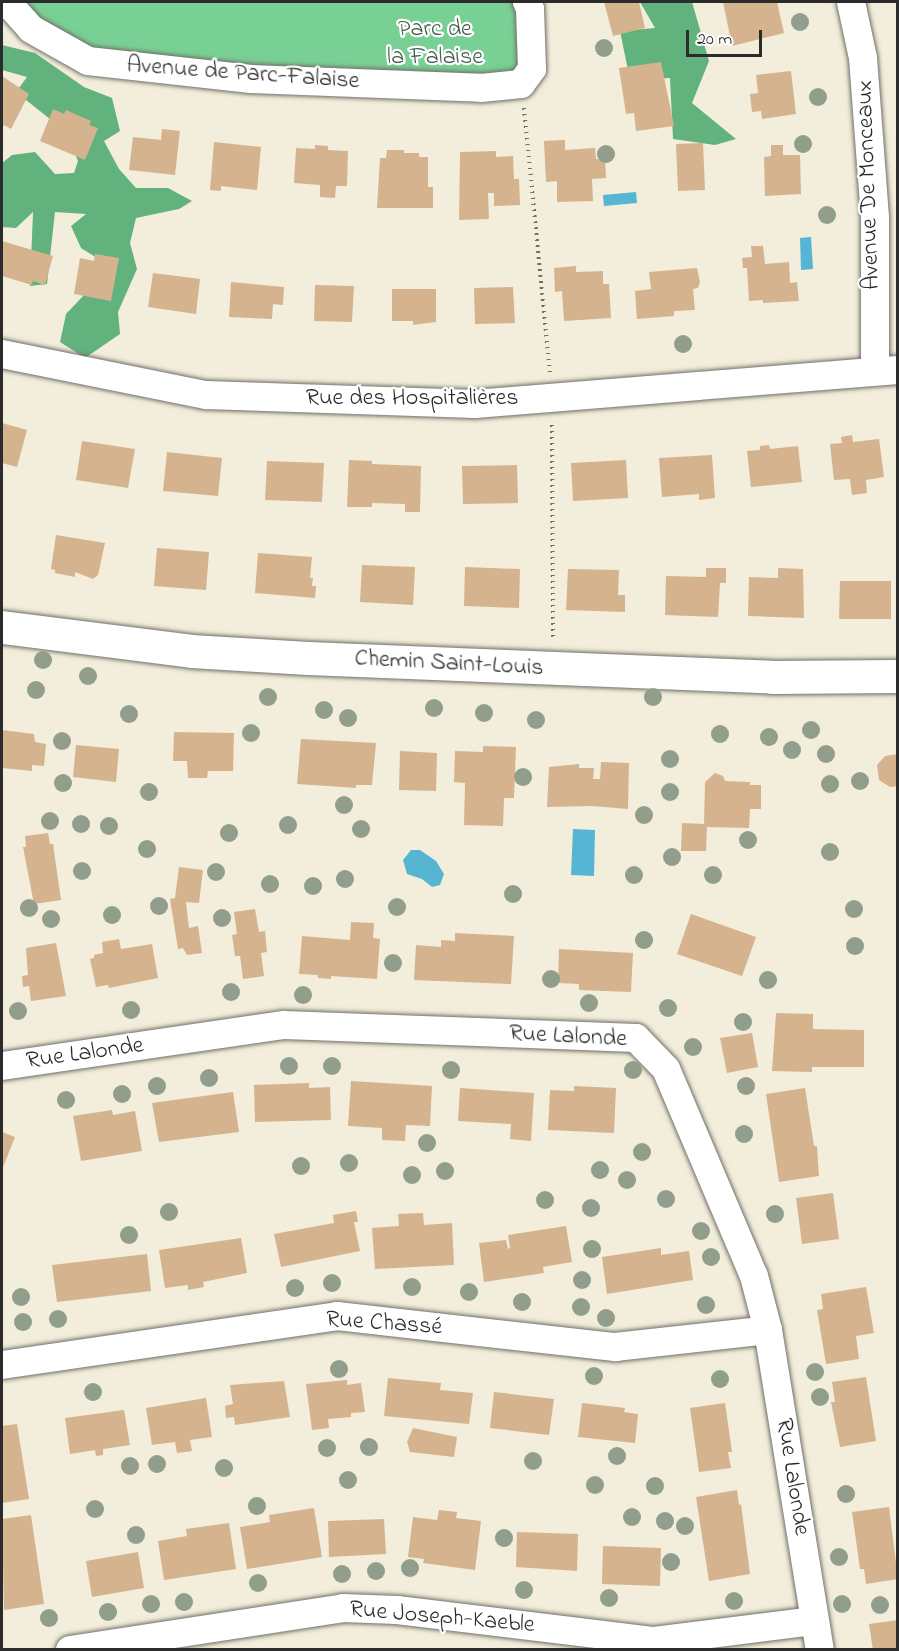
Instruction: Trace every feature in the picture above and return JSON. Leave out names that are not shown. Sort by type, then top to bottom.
[{"type":"street","name":"Avenue de Parc-Falaise","points":[[7,2],[31,28],[88,61],[251,79],[481,88],[521,84],[532,69],[530,9],[527,2]]},
{"type":"street","name":"Avenue De Monceaux","points":[[851,2],[864,58],[886,370]]},
{"type":"street","name":"Rue des Hospitalières","points":[[2,354],[206,394],[475,404],[886,370]]},
{"type":"street","name":"Chemin Saint-Louis","points":[[2,627],[191,651],[308,658],[772,677],[897,676]]},
{"type":"street","name":"Rue Lalonde","points":[[2,1066],[284,1025],[636,1038],[666,1070],[754,1276],[768,1330],[820,1650]]},
{"type":"street","name":"Rue Chassé","points":[[2,1365],[337,1316],[615,1347],[768,1330]]},
{"type":"street","name":"Rue Joseph-Kaeble","points":[[70,1650],[343,1608],[397,1610],[654,1641],[815,1621]]},
{"type":"green space","name":"Parc de la Falaise","points":[[7,2],[527,2],[521,84],[88,61]]},
{"type":"green space","points":[[640,2],[692,2],[709,61],[692,103],[736,139],[715,145],[673,139],[670,78],[630,80],[620,31],[655,28]]},
{"type":"green space","points":[[2,45],[35,53],[84,87],[112,98],[120,131],[104,141],[119,169],[136,188],[168,188],[192,201],[179,209],[136,218],[130,243],[137,269],[118,312],[120,334],[85,358],[60,342],[66,314],[85,294],[105,263],[81,248],[71,226],[86,214],[55,212],[47,284],[30,286],[33,212],[16,228],[2,227],[2,163],[12,155],[35,152],[55,174],[74,173],[78,161],[65,131],[16,92],[27,77],[2,70]]},
{"type":"water","points":[[636,192],[637,203],[604,206],[603,195]]},
{"type":"water","points":[[811,237],[813,269],[801,270],[800,238]]},
{"type":"water","points":[[573,829],[595,830],[594,876],[571,875]]},
{"type":"water","points":[[411,850],[420,850],[436,861],[444,874],[440,885],[432,887],[422,879],[407,874],[403,860]]},
{"type":"building","points":[[604,2],[639,2],[645,28],[613,36]]},
{"type":"building","points":[[723,2],[777,2],[784,33],[732,46]]},
{"type":"building","points":[[661,62],[674,126],[636,131],[634,113],[626,114],[619,68]]},
{"type":"building","points":[[791,71],[796,114],[762,119],[761,111],[752,112],[750,94],[758,93],[756,75]]},
{"type":"building","points":[[2,76],[29,94],[11,129],[4,125],[2,129]]},
{"type":"building","points":[[53,109],[64,114],[66,110],[91,121],[89,125],[98,128],[85,160],[40,141]]},
{"type":"building","points":[[162,129],[180,131],[175,175],[129,170],[133,137],[161,140]]},
{"type":"building","points":[[565,140],[565,150],[595,148],[596,159],[605,159],[606,178],[592,179],[593,201],[557,202],[557,181],[546,182],[544,141]]},
{"type":"building","points":[[214,142],[261,147],[257,190],[221,186],[221,191],[210,190]]},
{"type":"building","points":[[703,143],[705,190],[678,191],[676,144]]},
{"type":"building","points":[[315,145],[328,146],[328,150],[348,151],[347,186],[336,186],[335,198],[320,197],[320,185],[294,183],[296,148],[315,149]]},
{"type":"building","points":[[771,145],[783,145],[783,155],[800,155],[801,194],[765,196],[764,157],[771,156]]},
{"type":"building","points":[[387,150],[404,150],[404,153],[419,153],[419,157],[428,157],[428,187],[433,187],[433,208],[377,208],[380,158],[386,158]]},
{"type":"building","points":[[496,151],[496,157],[513,156],[514,179],[519,179],[520,205],[494,206],[494,193],[488,193],[489,219],[459,220],[460,152]]},
{"type":"building","points":[[2,241],[53,256],[45,285],[33,281],[32,285],[2,276]]},
{"type":"building","points":[[751,246],[763,246],[765,264],[789,262],[790,283],[797,282],[799,301],[763,303],[763,300],[749,301],[747,268],[743,268],[742,258],[752,257]]},
{"type":"building","points":[[95,254],[119,258],[111,301],[74,294],[80,258],[94,261]]},
{"type":"building","points":[[576,266],[576,272],[603,271],[603,284],[609,284],[611,318],[564,321],[562,291],[555,292],[554,268]]},
{"type":"building","points":[[697,268],[700,282],[698,288],[693,289],[695,310],[674,311],[674,316],[637,319],[635,291],[651,289],[649,272]]},
{"type":"building","points":[[153,273],[200,279],[196,314],[148,307]]},
{"type":"building","points":[[231,282],[284,287],[283,305],[273,304],[272,319],[229,317]]},
{"type":"building","points":[[315,285],[354,286],[352,322],[314,321]]},
{"type":"building","points":[[513,287],[515,323],[475,324],[474,288]]},
{"type":"building","points":[[392,289],[436,289],[436,322],[413,325],[413,321],[392,321]]},
{"type":"building","points":[[2,423],[27,430],[17,467],[2,463]]},
{"type":"building","points":[[852,435],[853,442],[879,439],[884,477],[866,480],[867,493],[852,495],[850,479],[834,480],[830,444],[842,443],[841,437]]},
{"type":"building","points":[[82,441],[135,449],[128,488],[76,480]]},
{"type":"building","points":[[769,445],[770,449],[798,446],[802,482],[751,487],[747,451],[760,450],[760,446]]},
{"type":"building","points":[[167,452],[222,458],[218,496],[163,491]]},
{"type":"building","points":[[712,455],[715,498],[699,500],[699,494],[662,497],[659,458]]},
{"type":"building","points":[[349,460],[372,461],[372,464],[421,466],[420,512],[405,512],[405,504],[372,503],[372,507],[347,507]]},
{"type":"building","points":[[626,460],[628,498],[573,501],[571,463]]},
{"type":"building","points":[[267,461],[324,463],[322,502],[265,500]]},
{"type":"building","points":[[517,465],[518,503],[463,504],[462,466]]},
{"type":"building","points":[[56,535],[105,543],[98,575],[93,579],[75,572],[75,577],[55,573],[55,570],[51,569]]},
{"type":"building","points":[[157,548],[209,552],[206,590],[154,586]]},
{"type":"building","points":[[258,553],[312,557],[310,578],[313,578],[312,586],[316,586],[315,598],[255,593]]},
{"type":"building","points":[[362,565],[415,567],[413,605],[360,602]]},
{"type":"building","points":[[465,567],[520,569],[519,608],[464,606]]},
{"type":"building","points":[[706,568],[726,568],[726,583],[720,583],[718,617],[665,615],[666,576],[706,577]]},
{"type":"building","points":[[778,568],[803,569],[804,618],[748,616],[749,577],[778,578]]},
{"type":"building","points":[[568,569],[619,570],[618,595],[625,595],[625,612],[566,610]]},
{"type":"building","points":[[840,581],[891,581],[891,619],[839,619]]},
{"type":"building","points":[[2,730],[34,734],[35,742],[46,744],[44,766],[32,765],[32,771],[2,768]]},
{"type":"building","points":[[174,732],[234,733],[233,771],[208,771],[207,778],[188,778],[187,761],[173,761]]},
{"type":"building","points":[[301,739],[376,743],[372,785],[356,785],[356,788],[297,784]]},
{"type":"building","points":[[76,745],[119,749],[116,782],[73,777]]},
{"type":"building","points":[[483,746],[516,747],[514,798],[504,798],[503,826],[464,825],[465,783],[454,782],[455,751],[483,752]]},
{"type":"building","points":[[400,751],[437,753],[436,791],[399,790]]},
{"type":"building","points":[[898,754],[898,786],[890,787],[879,780],[877,765],[885,756]]},
{"type":"building","points":[[601,762],[629,763],[628,809],[592,806],[547,807],[549,767],[579,764],[579,768],[594,768],[593,779],[600,779]]},
{"type":"building","points":[[715,773],[723,776],[725,781],[761,785],[761,809],[750,809],[749,828],[707,827],[706,851],[681,851],[682,823],[704,824],[705,782]]},
{"type":"building","points":[[48,833],[50,844],[53,844],[61,900],[34,904],[23,847],[26,847],[25,836]]},
{"type":"building","points":[[179,867],[203,870],[199,903],[186,902],[189,928],[198,926],[202,953],[187,955],[183,948],[178,949],[170,899],[175,898]]},
{"type":"building","points":[[255,909],[259,932],[265,931],[267,952],[261,953],[264,976],[243,979],[240,956],[235,956],[232,935],[237,934],[234,912]]},
{"type":"building","points":[[691,914],[756,937],[742,976],[677,954]]},
{"type":"building","points":[[351,922],[374,923],[373,938],[380,939],[377,979],[331,976],[331,979],[318,978],[318,975],[299,974],[302,936],[350,940]]},
{"type":"building","points":[[455,933],[514,936],[511,984],[414,980],[416,945],[441,947],[441,940],[455,941]]},
{"type":"building","points":[[119,939],[121,949],[152,944],[158,978],[109,988],[108,985],[96,987],[90,959],[94,958],[94,955],[103,953],[102,942]]},
{"type":"building","points":[[56,943],[66,996],[31,1001],[29,986],[23,987],[22,976],[28,975],[26,948]]},
{"type":"building","points":[[559,949],[633,953],[631,992],[579,990],[579,984],[558,983]]},
{"type":"building","points":[[776,1013],[813,1014],[813,1029],[864,1030],[864,1067],[812,1067],[812,1072],[772,1071]]},
{"type":"building","points":[[752,1033],[758,1067],[727,1073],[720,1038]]},
{"type":"building","points":[[351,1081],[432,1086],[430,1126],[406,1125],[405,1141],[382,1140],[382,1128],[348,1126]]},
{"type":"building","points":[[309,1083],[309,1088],[330,1087],[331,1120],[255,1122],[254,1085]]},
{"type":"building","points":[[574,1086],[616,1088],[614,1133],[548,1130],[550,1090],[574,1091]]},
{"type":"building","points":[[460,1088],[534,1093],[531,1141],[510,1139],[511,1124],[458,1121]]},
{"type":"building","points":[[805,1088],[814,1146],[817,1146],[819,1176],[779,1182],[766,1094]]},
{"type":"building","points":[[233,1092],[239,1132],[159,1142],[152,1103]]},
{"type":"building","points":[[112,1110],[113,1115],[135,1111],[142,1151],[81,1161],[73,1116]]},
{"type":"building","points":[[2,1132],[15,1137],[2,1170]]},
{"type":"building","points":[[833,1193],[839,1239],[802,1244],[796,1198]]},
{"type":"building","points":[[356,1211],[358,1222],[354,1222],[360,1251],[281,1267],[274,1234],[334,1223],[333,1215]]},
{"type":"building","points":[[423,1213],[424,1225],[452,1223],[454,1265],[375,1269],[372,1228],[399,1226],[398,1214]]},
{"type":"building","points":[[566,1226],[572,1262],[543,1267],[544,1273],[484,1282],[479,1243],[506,1240],[508,1249],[510,1248],[508,1235]]},
{"type":"building","points":[[241,1238],[247,1273],[203,1282],[204,1287],[188,1290],[188,1285],[165,1288],[159,1250]]},
{"type":"building","points":[[661,1248],[661,1255],[689,1251],[693,1280],[607,1294],[602,1257]]},
{"type":"building","points":[[147,1254],[151,1291],[57,1302],[52,1265]]},
{"type":"building","points":[[866,1287],[874,1333],[856,1336],[859,1359],[826,1364],[817,1310],[823,1309],[821,1294]]},
{"type":"building","points":[[866,1377],[876,1441],[840,1447],[831,1402],[835,1402],[832,1382]]},
{"type":"building","points":[[388,1378],[441,1383],[440,1390],[473,1393],[469,1424],[384,1416]]},
{"type":"building","points":[[347,1380],[347,1385],[361,1383],[365,1412],[351,1413],[351,1417],[328,1419],[329,1428],[312,1430],[306,1384]]},
{"type":"building","points":[[284,1381],[290,1417],[235,1425],[234,1417],[226,1418],[225,1406],[233,1404],[230,1385]]},
{"type":"building","points":[[494,1392],[554,1399],[549,1435],[490,1428]]},
{"type":"building","points":[[206,1398],[212,1437],[190,1440],[192,1451],[177,1453],[175,1442],[152,1445],[146,1408]]},
{"type":"building","points":[[582,1403],[625,1408],[624,1412],[638,1414],[635,1443],[578,1437]]},
{"type":"building","points":[[725,1403],[732,1452],[728,1452],[731,1468],[699,1472],[690,1408]]},
{"type":"building","points":[[124,1410],[130,1445],[103,1449],[103,1455],[96,1456],[95,1450],[70,1454],[65,1418]]},
{"type":"building","points":[[17,1424],[29,1499],[2,1503],[2,1426]]},
{"type":"building","points":[[413,1428],[457,1437],[454,1457],[410,1452],[407,1442]]},
{"type":"building","points":[[737,1490],[739,1505],[741,1504],[750,1574],[709,1581],[696,1497]]},
{"type":"building","points":[[889,1507],[898,1579],[866,1584],[864,1569],[860,1569],[852,1512]]},
{"type":"building","points":[[314,1508],[322,1557],[247,1569],[240,1527],[270,1522],[269,1515]]},
{"type":"building","points":[[439,1510],[457,1512],[456,1518],[481,1521],[475,1570],[423,1563],[424,1559],[408,1557],[413,1517],[437,1520]]},
{"type":"building","points":[[31,1515],[44,1604],[4,1610],[2,1519]]},
{"type":"building","points":[[384,1519],[386,1554],[329,1557],[328,1521]]},
{"type":"building","points":[[229,1523],[236,1569],[164,1580],[158,1541],[187,1536],[186,1529]]},
{"type":"building","points":[[517,1532],[578,1534],[577,1571],[516,1567]]},
{"type":"building","points":[[603,1546],[661,1548],[660,1586],[602,1584]]},
{"type":"building","points":[[138,1552],[144,1588],[92,1597],[86,1561]]},
{"type":"building","points":[[898,1620],[898,1650],[873,1650],[869,1624]]}]
